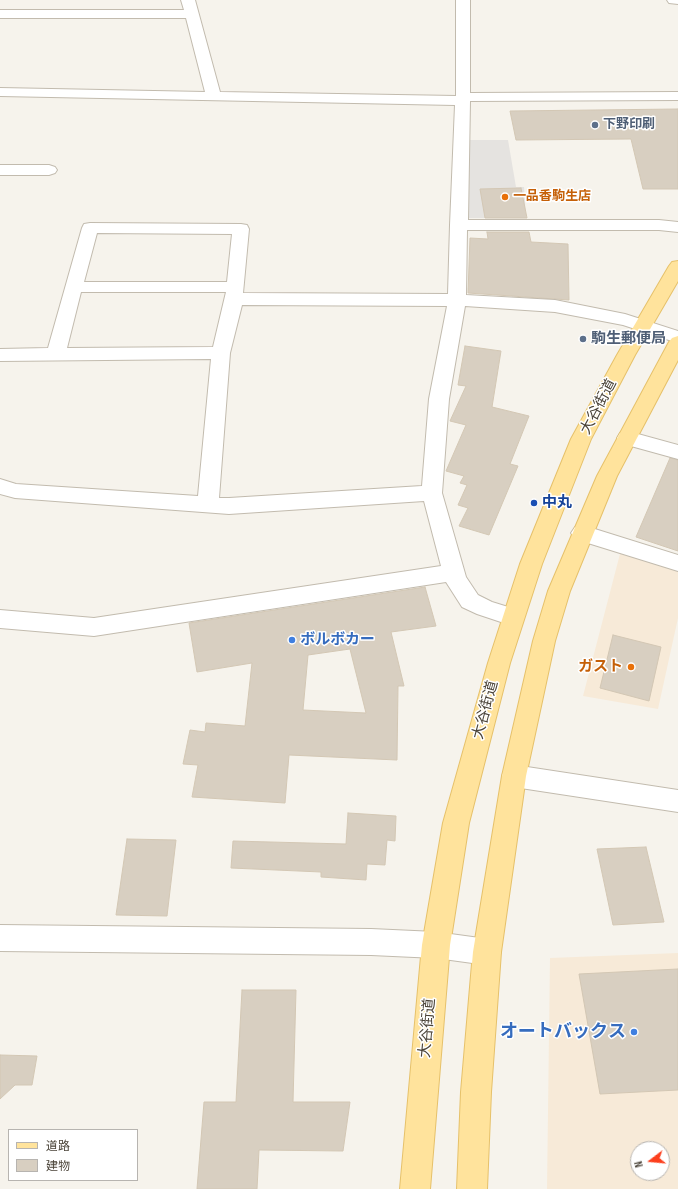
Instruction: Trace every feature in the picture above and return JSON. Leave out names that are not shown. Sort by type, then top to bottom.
[{"type":"main road","name":"大谷街道","points":[[415,1189],[436,945],[456,823],[483,719],[513,617],[550,513],[581,439],[678,266]]},
{"type":"main road","points":[[472,1189],[476,1092],[487,952],[514,776],[544,641],[559,591],[607,476],[678,342]]},
{"type":"street","points":[[188,0],[214,96]]},
{"type":"street","points":[[463,0],[463,99],[458,225],[457,300],[439,400],[432,493],[456,579],[470,601],[485,608],[513,617]]},
{"type":"street","points":[[0,14],[192,14]]},
{"type":"street","points":[[0,92],[463,99],[678,96]]},
{"type":"street","points":[[0,170],[49,170]]},
{"type":"street","points":[[458,225],[652,225],[678,227]]},
{"type":"street","points":[[56,354],[90,228],[241,229],[234,293],[221,354],[208,505]]},
{"type":"street","points":[[74,287],[457,300],[555,306],[625,320],[678,337]]},
{"type":"street","points":[[0,354],[221,354]]},
{"type":"street","points":[[627,438],[678,452]]},
{"type":"street","points":[[0,486],[15,491],[229,506],[432,493]]},
{"type":"street","points":[[582,533],[678,563]]},
{"type":"street","points":[[0,619],[94,627],[454,572]]},
{"type":"street","points":[[514,776],[678,800]]},
{"type":"street","points":[[0,938],[371,942],[436,945],[487,952]]},
{"type":"shaded area","points":[[467,140],[508,140],[516,187],[524,187],[526,218],[467,218]]},
{"type":"shaded area","points":[[621,550],[678,568],[678,618],[658,709],[583,696]]},
{"type":"shaded area","points":[[678,953],[678,1189],[547,1189],[550,958]]},
{"type":"building","name":"下野印刷","points":[[678,109],[678,189],[643,189],[631,139],[516,140],[510,111]]},
{"type":"building","points":[[521,188],[527,218],[485,218],[480,189]]},
{"type":"building","points":[[487,232],[529,232],[531,242],[568,244],[569,300],[468,293],[470,238],[488,239]]},
{"type":"building","points":[[465,346],[501,351],[492,407],[529,416],[510,464],[518,466],[489,535],[459,526],[468,508],[458,505],[467,485],[460,483],[464,476],[446,471],[466,425],[450,421],[466,386],[458,385]]},
{"type":"building","points":[[670,458],[678,460],[678,551],[636,537]]},
{"type":"building","points":[[425,587],[436,626],[391,632],[404,686],[398,686],[397,760],[289,755],[285,803],[192,797],[198,765],[183,764],[190,730],[205,732],[206,723],[245,726],[252,663],[197,672],[189,623]],"holes":[[[350,649],[366,713],[303,710],[308,655]]]},
{"type":"building","name":"ガスト","points":[[613,635],[661,647],[649,701],[600,688]]},
{"type":"building","points":[[348,813],[396,816],[395,841],[387,840],[385,865],[367,864],[366,880],[321,877],[321,872],[231,868],[233,841],[346,844]]},
{"type":"building","points":[[127,839],[176,840],[167,916],[116,915]]},
{"type":"building","points":[[646,847],[664,922],[613,925],[597,849]]},
{"type":"building","name":"オートバックス","points":[[678,969],[678,1090],[600,1094],[579,974]]},
{"type":"building","points":[[242,990],[296,990],[293,1102],[350,1102],[343,1151],[259,1150],[257,1189],[197,1189],[204,1102],[236,1102]]},
{"type":"building","points":[[0,1055],[37,1056],[32,1085],[15,1085],[0,1099]]},
{"type":"place","name":"下野印刷","points":[[595,125]]},
{"type":"place","name":"一品香駒生店","points":[[505,197]]},
{"type":"place","name":"駒生郵便局","points":[[583,339]]},
{"type":"place","name":"中丸","points":[[534,503]]},
{"type":"place","name":"ボルボカー","points":[[292,640]]},
{"type":"place","name":"ガスト","points":[[631,667]]},
{"type":"place","name":"オートバックス","points":[[634,1032]]}]
